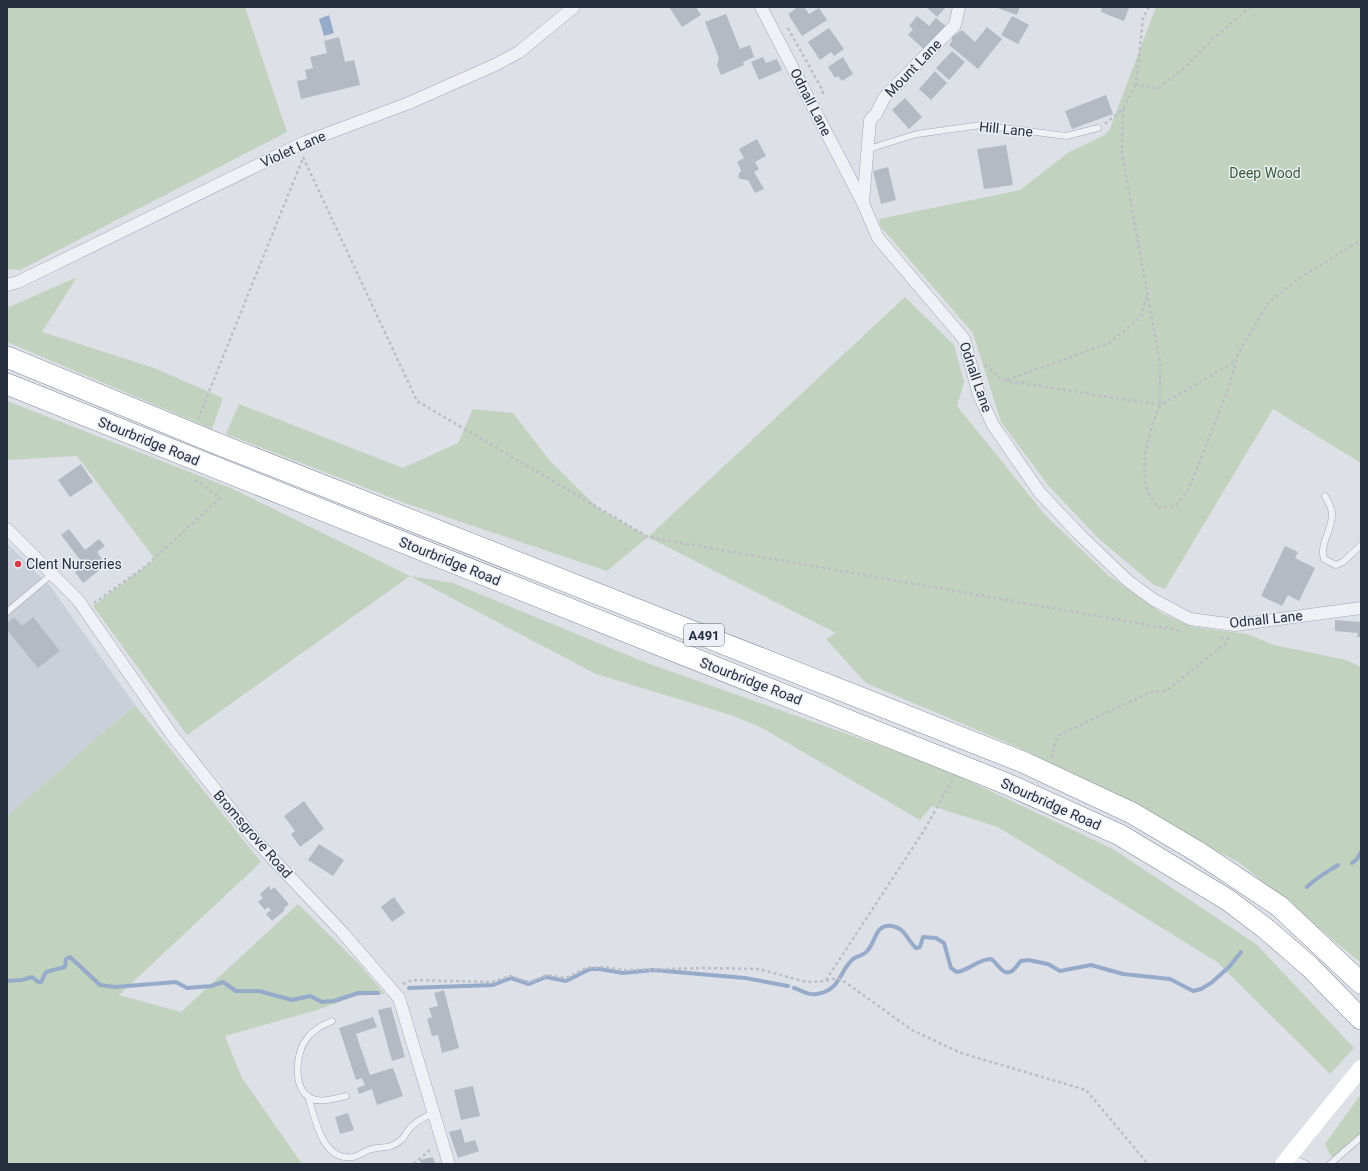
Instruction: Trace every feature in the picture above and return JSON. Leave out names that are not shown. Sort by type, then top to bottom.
[{"type":"highway","name":"Stourbridge Road","points":[[7,357],[192,433],[1023,762],[1132,813],[1198,852],[1279,906],[1361,983]]},
{"type":"highway","name":"Stourbridge Road","points":[[7,384],[1000,781],[1113,832],[1188,875],[1266,929],[1310,967],[1357,1014]]},
{"type":"street","name":"Violet Lane","points":[[7,285],[25,279],[306,142],[409,103],[497,64],[519,52],[574,7]]},
{"type":"street","name":"Odnall Lane","points":[[761,7],[863,202],[878,238],[964,339],[979,395],[993,426],[1040,493],[1080,535],[1128,581],[1154,600],[1190,619],[1235,625],[1361,608]]},
{"type":"street","name":"Mount Lane","points":[[863,202],[870,120],[876,114],[884,98],[955,25],[959,7]]},
{"type":"street","name":"Bromsgrove Road","points":[[7,529],[78,600],[172,735],[255,840],[331,921],[399,998],[449,1164]]},
{"type":"street","points":[[1286,1160],[1361,1068]]},
{"type":"lane","name":"Hill Lane","points":[[868,149],[917,134],[981,125],[1066,136],[1098,128]]},
{"type":"lane","points":[[1325,496],[1332,514],[1331,525],[1323,546],[1324,559],[1336,565],[1343,562],[1361,545]]},
{"type":"lane","points":[[7,612],[52,574]]},
{"type":"lane","points":[[332,1021],[321,1026],[310,1034],[304,1042],[300,1054],[298,1076],[302,1088],[308,1096],[324,1145],[342,1157],[362,1155],[371,1149],[392,1146],[403,1139],[410,1128],[419,1120],[433,1113]]},
{"type":"lane","points":[[308,1096],[315,1100],[330,1100],[346,1096]]},
{"type":"lane","points":[[1330,1164],[1361,1137]]},
{"type":"lane","points":[[1286,1160],[1306,1164]]},
{"type":"path","points":[[1098,128],[1109,122],[1123,109],[1136,84],[1143,18],[1149,7]]},
{"type":"path","points":[[1136,84],[1157,89],[1184,68],[1250,7]]},
{"type":"path","points":[[1123,109],[1122,153],[1160,363],[1160,405],[1151,429],[1145,452],[1145,478],[1147,492],[1158,507],[1174,507],[1188,491],[1229,387],[1238,354],[1268,303],[1298,279],[1361,240]]},
{"type":"path","points":[[192,433],[303,158],[417,401],[648,537],[1190,632]]},
{"type":"path","points":[[1006,380],[1109,343],[1141,317],[1148,293]]},
{"type":"path","points":[[967,351],[1002,380],[1160,405],[1236,361]]},
{"type":"path","points":[[85,609],[146,566],[220,498],[192,477]]},
{"type":"path","points":[[1213,636],[1229,639]]},
{"type":"path","points":[[389,986],[399,985],[412,980],[492,982],[510,976],[529,982],[547,975],[566,978],[586,968],[604,967],[624,970],[707,968],[759,969],[806,982],[826,981],[836,978],[845,982],[912,1030],[961,1053],[1086,1090],[1148,1164]]},
{"type":"path","points":[[414,1164],[442,1139]]},
{"type":"shaded area","points":[[7,543],[50,586],[135,705],[7,816]]},
{"type":"green space","points":[[7,7],[245,7],[287,132],[20,270],[7,269]]},
{"type":"green space","name":"Deep Wood","points":[[1156,7],[1361,7],[1361,463],[1273,409],[1165,589],[1154,585],[1098,538],[1048,485],[1001,422],[973,333],[881,227],[879,219],[1020,190],[1069,152],[1103,136],[1109,131]]},
{"type":"green space","points":[[77,277],[42,332],[154,368],[223,398],[212,429],[7,342],[7,308]]},
{"type":"green space","points":[[905,297],[954,345],[964,382],[957,406],[1045,515],[1108,575],[1163,614],[1194,627],[1247,634],[1274,645],[1346,660],[1361,667],[1361,963],[1240,863],[1029,752],[866,683],[826,639],[836,633],[648,537]]},
{"type":"green space","points":[[7,401],[231,488],[410,576],[187,735],[93,606],[155,559],[77,456],[7,460]]},
{"type":"green space","points":[[239,404],[403,468],[458,443],[473,409],[513,413],[550,461],[599,509],[648,537],[607,571],[405,503],[226,434]]},
{"type":"green space","points":[[410,576],[453,583],[647,663],[940,767],[1113,849],[1256,944],[1354,1048],[1330,1074],[1217,962],[998,827],[932,806],[920,820],[762,728],[734,716],[596,674]]},
{"type":"green space","points":[[135,705],[261,862],[119,995],[181,1012],[298,904],[358,963],[385,994],[356,996],[317,1010],[225,1036],[242,1078],[302,1164],[7,1164],[7,816]]},
{"type":"green space","points":[[1361,1094],[1361,1141],[1335,1163],[1325,1144]]},
{"type":"water","points":[[329,15],[334,33],[324,36],[319,19]]},
{"type":"building","points":[[669,7],[696,7],[701,15],[682,27]]},
{"type":"building","points":[[798,7],[804,7],[809,14],[819,8],[827,20],[802,36],[788,14]]},
{"type":"building","points":[[926,7],[946,7],[937,17]]},
{"type":"building","points":[[995,7],[1020,7],[1017,15]]},
{"type":"building","points":[[1102,7],[1129,8],[1124,21],[1101,12]]},
{"type":"building","points":[[726,14],[740,49],[750,45],[754,57],[743,62],[744,65],[721,75],[717,65],[719,58],[705,22]]},
{"type":"building","points":[[917,16],[929,26],[936,18],[948,28],[926,51],[908,35],[913,29],[909,26]]},
{"type":"building","points":[[1012,16],[1029,25],[1018,44],[1001,35]]},
{"type":"building","points":[[987,27],[1002,39],[978,69],[949,45],[952,41],[952,37],[962,30],[975,42]]},
{"type":"building","points":[[829,28],[844,49],[834,56],[831,52],[820,60],[808,42]]},
{"type":"building","points":[[339,37],[345,62],[354,60],[360,85],[301,99],[297,81],[307,79],[305,70],[313,68],[310,57],[327,53],[324,41]]},
{"type":"building","points":[[952,51],[965,62],[949,80],[936,68]]},
{"type":"building","points":[[763,57],[766,63],[777,59],[782,70],[759,80],[751,62]]},
{"type":"building","points":[[843,57],[853,74],[842,81],[838,76],[835,78],[828,67]]},
{"type":"building","points":[[935,71],[947,83],[931,100],[919,89]]},
{"type":"building","points":[[1106,95],[1113,114],[1072,129],[1065,111]]},
{"type":"building","points":[[905,98],[922,117],[909,129],[892,110]]},
{"type":"building","points":[[757,139],[766,156],[755,162],[759,169],[754,172],[764,189],[755,193],[748,180],[740,179],[738,176],[741,170],[737,162],[744,158],[739,149]]},
{"type":"building","points":[[1006,145],[1013,185],[984,189],[977,149]]},
{"type":"building","points":[[888,167],[896,200],[881,204],[873,171]]},
{"type":"building","points":[[81,464],[93,482],[70,497],[58,480]]},
{"type":"building","points":[[69,529],[85,550],[99,539],[105,546],[97,552],[106,565],[83,583],[75,572],[84,565],[61,535]]},
{"type":"building","points":[[1285,546],[1298,552],[1295,558],[1315,568],[1299,601],[1288,595],[1282,606],[1261,596]]},
{"type":"building","points":[[14,617],[22,626],[33,617],[60,651],[38,668],[7,630],[7,623]]},
{"type":"building","points":[[1335,620],[1361,622],[1361,637],[1357,637],[1358,633],[1335,631]]},
{"type":"building","points":[[304,801],[324,829],[300,847],[291,834],[295,831],[284,816]]},
{"type":"building","points":[[319,844],[344,860],[333,876],[308,860]]},
{"type":"building","points":[[269,886],[271,890],[274,887],[289,904],[283,909],[285,910],[272,921],[266,914],[271,910],[268,907],[265,910],[258,902],[263,898],[260,894]]},
{"type":"building","points":[[394,897],[405,913],[392,922],[381,907]]},
{"type":"building","points":[[444,990],[459,1048],[442,1053],[438,1035],[432,1036],[427,1019],[432,1017],[429,1008],[438,1006],[434,993]]},
{"type":"building","points":[[391,1007],[405,1057],[392,1061],[378,1010]]},
{"type":"building","points":[[373,1017],[377,1027],[356,1034],[370,1075],[393,1068],[403,1096],[377,1105],[372,1089],[359,1094],[357,1088],[365,1085],[362,1078],[356,1080],[339,1028]]},
{"type":"building","points":[[473,1086],[480,1116],[461,1120],[454,1090]]},
{"type":"building","points":[[348,1113],[354,1130],[340,1134],[335,1117]]},
{"type":"building","points":[[461,1129],[465,1143],[475,1140],[479,1151],[458,1158],[449,1132]]},
{"type":"building","points":[[433,1157],[435,1164],[421,1164],[420,1160]]},
{"type":"waterway","points":[[1352,863],[1357,859],[1361,852]]},
{"type":"waterway","points":[[1307,887],[1318,877],[1338,865]]},
{"type":"waterway","points":[[794,988],[807,994],[817,994],[831,989],[839,980],[848,964],[853,959],[866,952],[871,946],[879,930],[887,926],[900,929],[916,948],[920,947],[923,937],[936,938],[944,943],[951,968],[957,972],[986,959],[991,959],[1003,971],[1006,972],[1013,970],[1021,961],[1028,960],[1048,964],[1060,971],[1091,965],[1123,974],[1170,979],[1193,991],[1201,989],[1211,983],[1229,967],[1241,952]]},
{"type":"waterway","points":[[7,981],[22,980],[32,977],[38,982],[41,982],[46,972],[65,967],[66,959],[70,957],[100,985],[115,987],[176,982],[187,988],[211,986],[223,982],[236,991],[259,991],[292,1000],[310,996],[322,1002],[334,1001],[358,993],[378,993]]},
{"type":"waterway","points":[[409,988],[493,985],[511,978],[529,984],[546,977],[566,981],[590,969],[600,969],[623,973],[653,970],[745,978],[788,986]]},
{"type":"place","name":"Clent Nurseries","points":[[18,564]]}]
